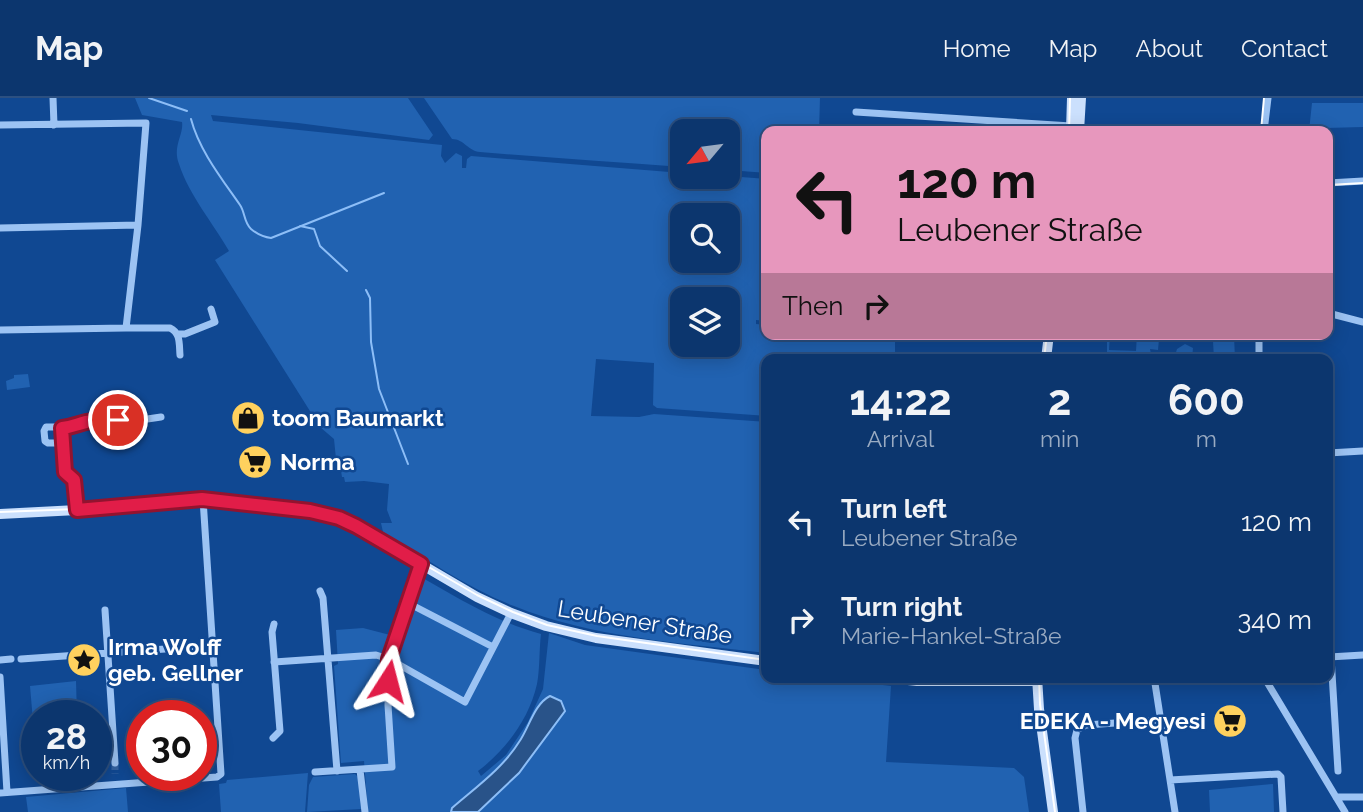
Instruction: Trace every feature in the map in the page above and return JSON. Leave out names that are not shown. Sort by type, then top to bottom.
[{"type":"street","points":[[53,98],[54,125]]},
{"type":"street","points":[[1072,98],[1074,126]]},
{"type":"street","points":[[1075,126],[1081,98]]},
{"type":"street","points":[[1265,126],[1268,98]]},
{"type":"street","points":[[856,113],[1023,126]]},
{"type":"street","points":[[0,125],[146,123],[126,328]]},
{"type":"street","points":[[1333,183],[1363,181]]},
{"type":"street","points":[[0,228],[138,225]]},
{"type":"street","points":[[0,330],[170,328],[178,334],[185,334],[216,325],[211,309]]},
{"type":"street","points":[[1333,314],[1363,323]]},
{"type":"street","points":[[178,334],[180,355]]},
{"type":"street","points":[[63,443],[48,443],[43,435],[46,427],[77,427],[92,421],[127,422],[161,417]]},
{"type":"street","points":[[62,428],[65,472],[74,480],[77,510]]},
{"type":"street","points":[[1333,453],[1363,451]]},
{"type":"street","points":[[0,677],[4,792],[221,775],[208,646],[202,499]]},
{"type":"street","name":"Leubener Straße","points":[[0,514],[202,499],[310,511],[339,518],[356,526],[477,597],[546,626],[596,638],[761,660]]},
{"type":"street","points":[[315,772],[392,767],[388,705],[389,659],[421,564]]},
{"type":"street","points":[[320,590],[323,598],[337,771]]},
{"type":"street","points":[[408,603],[493,647]]},
{"type":"street","points":[[104,610],[115,764]]},
{"type":"street","points":[[275,662],[376,655],[389,659],[465,702],[511,613]]},
{"type":"street","points":[[273,738],[280,731],[272,632],[274,624]]},
{"type":"street","points":[[21,659],[194,647]]},
{"type":"street","points":[[1333,657],[1363,655]]},
{"type":"street","points":[[0,660],[11,659]]},
{"type":"street","points":[[1037,683],[1053,812]]},
{"type":"street","points":[[1155,683],[1175,812]]},
{"type":"street","points":[[1269,683],[1345,812]]},
{"type":"street","points":[[1332,683],[1338,771]]},
{"type":"street","points":[[1083,812],[1075,738],[1077,730],[1086,725],[1160,720]]},
{"type":"street","points":[[360,770],[365,812]]},
{"type":"street","points":[[115,774],[116,784]]},
{"type":"street","points":[[1170,780],[1278,774],[1281,777],[1283,812]]},
{"type":"street","points":[[1336,797],[1363,797]]},
{"type":"shaded area","points":[[135,98],[408,98],[433,135],[429,140],[211,115],[213,121],[442,145],[441,156],[445,163],[456,153],[462,156],[462,168],[466,168],[467,159],[471,156],[670,172],[670,189],[740,189],[740,177],[761,179],[761,320],[756,320],[756,324],[761,324],[761,340],[895,340],[895,354],[761,354],[761,416],[657,408],[653,405],[654,363],[596,359],[591,416],[639,417],[654,414],[761,422],[761,652],[638,638],[544,617],[480,590],[383,532],[381,523],[392,523],[387,510],[389,484],[345,482],[339,459],[336,459],[334,439],[320,427],[215,260],[229,251],[183,175],[177,158],[182,122],[142,115]]},
{"type":"shaded area","points":[[424,98],[820,98],[819,126],[761,126],[761,173],[740,171],[740,119],[670,119],[670,166],[476,151],[452,139]]},
{"type":"shaded area","points":[[1312,103],[1363,103],[1363,127],[1310,126]]},
{"type":"shaded area","points":[[1107,340],[1110,340],[1109,350],[1136,351],[1137,340],[1159,340],[1158,350],[1150,349],[1151,354],[1107,354]]},
{"type":"shaded area","points":[[1201,340],[1234,340],[1235,354],[1214,354],[1213,341]]},
{"type":"shaded area","points":[[1185,344],[1193,348],[1192,354],[1176,354],[1177,349]]},
{"type":"shaded area","points":[[28,374],[30,387],[7,390],[6,381],[14,378],[14,375]]},
{"type":"shaded area","points":[[414,573],[491,615],[541,634],[537,684],[528,709],[507,743],[478,771],[481,776],[506,755],[528,722],[543,689],[549,633],[585,645],[761,669],[761,683],[867,683],[891,686],[886,762],[1014,768],[1024,777],[1029,812],[368,812],[364,761],[341,763],[334,666],[338,664],[336,630],[363,628],[394,636]]},
{"type":"shaded area","points":[[76,681],[77,700],[31,700],[30,686]]},
{"type":"shaded area","points":[[550,696],[561,701],[565,711],[519,773],[478,812],[451,812],[452,808],[505,760],[523,736],[540,705]]},
{"type":"shaded area","points":[[308,773],[305,812],[221,812],[219,784],[226,783],[227,780]]},
{"type":"shaded area","points":[[355,774],[359,778],[361,809],[307,812],[309,785],[313,777]]},
{"type":"shaded area","points":[[1273,784],[1274,812],[1210,812],[1209,790]]},
{"type":"shaded area","points":[[126,788],[128,812],[28,812],[26,797]]},
{"type":"waterway","points":[[149,98],[187,111]]},
{"type":"waterway","points":[[191,119],[205,153],[240,205],[249,227],[263,236],[271,238],[384,193]]},
{"type":"waterway","points":[[300,226],[314,229],[320,246],[347,271]]},
{"type":"waterway","points":[[366,290],[370,298],[371,342],[379,389],[408,464]]},
{"type":"tunnel","points":[[115,763],[115,774]]},
{"type":"tram line","points":[[1069,126],[1070,98]]},
{"type":"tram line","points":[[1261,126],[1264,98]]},
{"type":"tram line","points":[[1333,185],[1363,183]]},
{"type":"tram line","points":[[1045,354],[1046,340]]},
{"type":"tram line","points":[[0,512],[77,509],[202,496],[311,507],[339,515],[477,595],[547,625],[597,636],[761,659]]},
{"type":"tram line","points":[[964,683],[1024,683]]},
{"type":"tram line","points":[[1039,683],[1055,812]]},
{"type":"place","name":"toom Baumarkt","points":[[248,418]]},
{"type":"place","name":"Norma","points":[[255,462]]},
{"type":"place","name":"Irma Wolff geb. Gellner","points":[[84,660]]},
{"type":"place","name":"EDEKA - Megyesi","points":[[1230,721]]},
{"type":"route","points":[[118,420],[92,421],[77,427],[62,428],[65,472],[74,480],[77,510],[202,499],[310,511],[339,518],[356,526],[421,564],[389,659],[388,681]]}]
